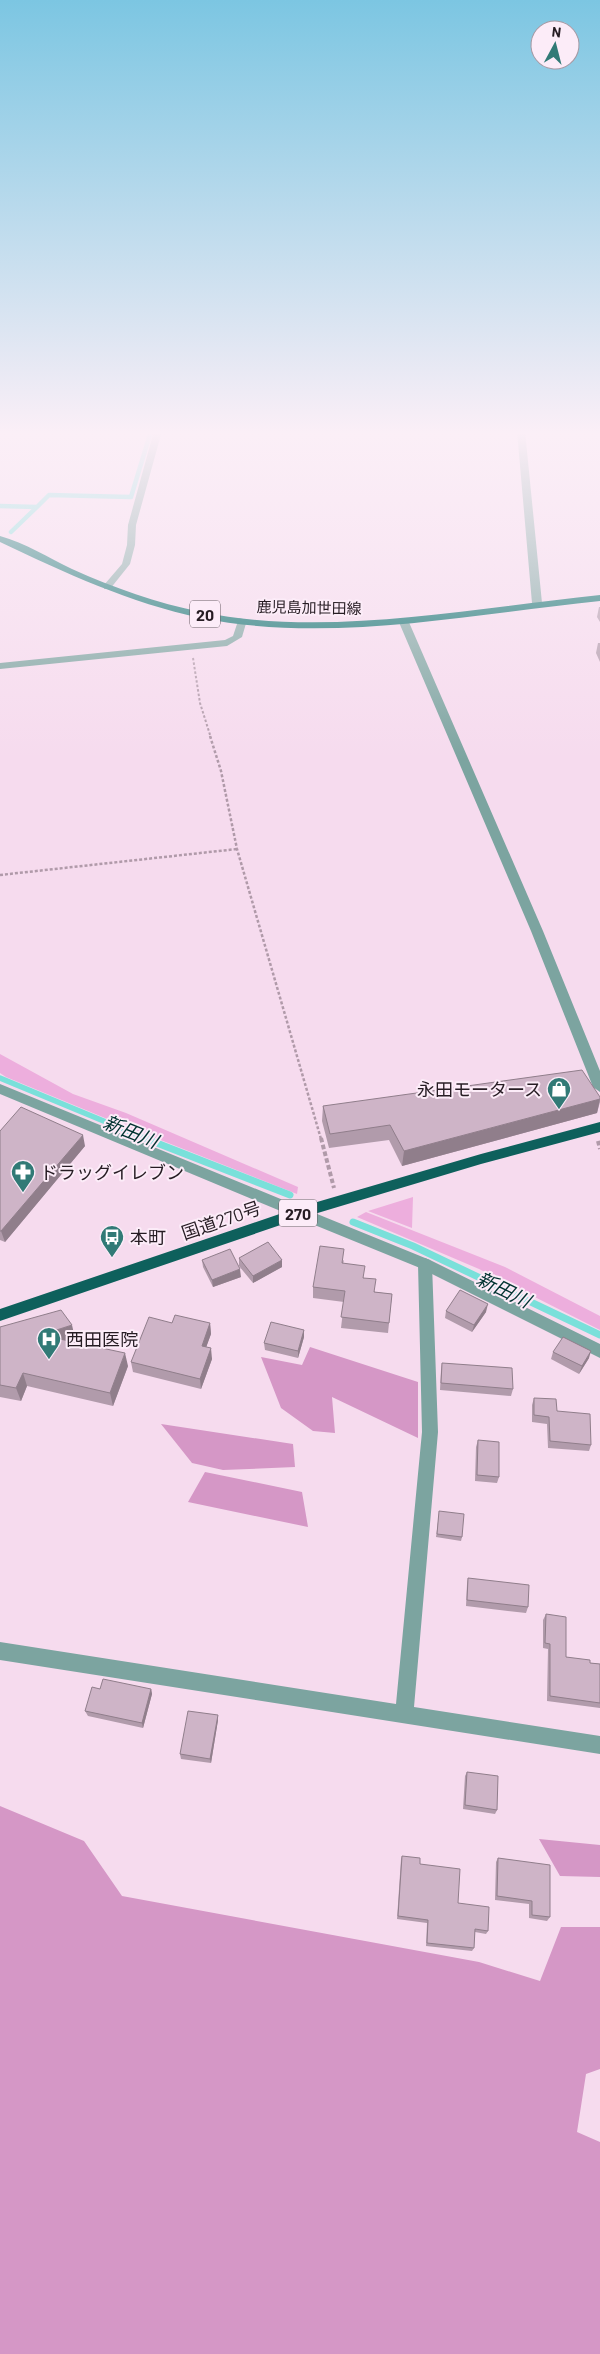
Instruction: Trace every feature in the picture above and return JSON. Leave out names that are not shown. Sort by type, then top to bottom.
[{"type":"highway","name":"国道270号","points":[[0,1315],[300,1213],[481,1159],[600,1127]]},
{"type":"main road","name":"鹿児島加世田線","points":[[4,541],[107,587],[147,601],[185,611],[242,620],[305,626],[403,620],[537,603],[600,598]]},
{"type":"street","points":[[107,587],[126,564],[131,541]]},
{"type":"street","points":[[532,541],[537,603]]},
{"type":"street","points":[[0,666],[227,643],[237,637],[242,620]]},
{"type":"street","points":[[403,620],[537,930],[600,1087]]},
{"type":"street","points":[[0,1089],[425,1264],[600,1351]]},
{"type":"street","points":[[404,1715],[430,1432],[425,1264]]},
{"type":"street","points":[[0,1651],[600,1745]]},
{"type":"path","points":[[192,648],[200,703],[221,771],[237,849],[305,1080],[338,1203]]},
{"type":"path","points":[[0,875],[237,849]]},
{"type":"shaded area","points":[[0,1054],[73,1094],[126,1113],[298,1187],[297,1194],[6,1077],[0,1073]]},
{"type":"shaded area","points":[[413,1197],[412,1228],[368,1211]]},
{"type":"shaded area","points":[[366,1212],[505,1267],[600,1316],[600,1330],[479,1269],[357,1217]]},
{"type":"shaded area","points":[[310,1347],[418,1382],[418,1438],[332,1397],[335,1433],[313,1431],[281,1408],[261,1357],[302,1365]]},
{"type":"shaded area","points":[[161,1424],[293,1444],[295,1467],[223,1470],[192,1463]]},
{"type":"shaded area","points":[[205,1472],[302,1492],[308,1527],[188,1502]]},
{"type":"shaded area","points":[[0,1806],[84,1841],[122,1896],[479,1962],[540,1981],[561,1927],[600,1927],[600,2069],[586,2074],[577,2132],[600,2142],[600,2354],[0,2354]]},
{"type":"shaded area","points":[[539,1839],[600,1845],[600,1877],[560,1876]]},
{"type":"building","points":[[582,1070],[600,1099],[404,1151],[390,1125],[330,1134],[323,1106]]},
{"type":"building","name":"ドラッグイレブン","points":[[21,1107],[83,1135],[0,1231],[0,1131]]},
{"type":"building","points":[[268,1242],[282,1260],[253,1276],[239,1258]]},
{"type":"building","points":[[320,1246],[344,1249],[342,1263],[365,1266],[363,1278],[376,1279],[374,1292],[392,1294],[389,1323],[341,1317],[345,1291],[313,1287]]},
{"type":"building","points":[[230,1249],[240,1269],[212,1280],[202,1260]]},
{"type":"building","points":[[460,1290],[488,1304],[474,1325],[446,1311]]},
{"type":"building","name":"西田医院","points":[[61,1310],[72,1325],[41,1335],[125,1353],[110,1393],[23,1373],[16,1388],[0,1385],[0,1327]]},
{"type":"building","points":[[175,1315],[210,1323],[202,1346],[211,1348],[200,1379],[131,1362],[149,1317],[172,1323]]},
{"type":"building","points":[[271,1322],[304,1330],[298,1351],[264,1343]]},
{"type":"building","points":[[563,1337],[591,1351],[582,1366],[553,1352]]},
{"type":"building","points":[[442,1363],[512,1368],[513,1389],[441,1383]]},
{"type":"building","points":[[534,1398],[556,1399],[557,1411],[590,1414],[591,1445],[550,1441],[549,1417],[534,1415]]},
{"type":"building","points":[[478,1440],[499,1442],[499,1477],[477,1475]]},
{"type":"building","points":[[439,1511],[464,1514],[462,1537],[437,1534]]},
{"type":"building","points":[[468,1578],[529,1585],[528,1607],[467,1600]]},
{"type":"building","points":[[546,1614],[566,1617],[566,1657],[590,1660],[590,1663],[600,1664],[600,1703],[550,1696],[550,1644],[545,1643]]},
{"type":"building","points":[[103,1679],[151,1689],[142,1723],[85,1711],[92,1687],[100,1689]]},
{"type":"building","points":[[188,1711],[218,1715],[210,1759],[180,1754]]},
{"type":"building","points":[[467,1772],[498,1776],[497,1810],[465,1805]]},
{"type":"building","points":[[402,1856],[420,1858],[420,1864],[460,1869],[458,1903],[489,1907],[488,1931],[475,1929],[474,1948],[427,1943],[428,1920],[398,1916]]},
{"type":"building","points":[[498,1858],[550,1865],[550,1917],[532,1915],[532,1901],[497,1896]]},
{"type":"waterway","name":"新田川","points":[[0,1078],[147,1139]]},
{"type":"waterway","name":"新田川","points":[[144,1138],[290,1195]]},
{"type":"waterway","name":"新田川","points":[[353,1222],[413,1246],[600,1335]]},
{"type":"place","name":"永田モータース","points":[[559,1110]]},
{"type":"place","name":"ドラッグイレブン","points":[[23,1193]]},
{"type":"place","name":"本町","points":[[112,1258]]},
{"type":"place","name":"西田医院","points":[[49,1360]]}]
